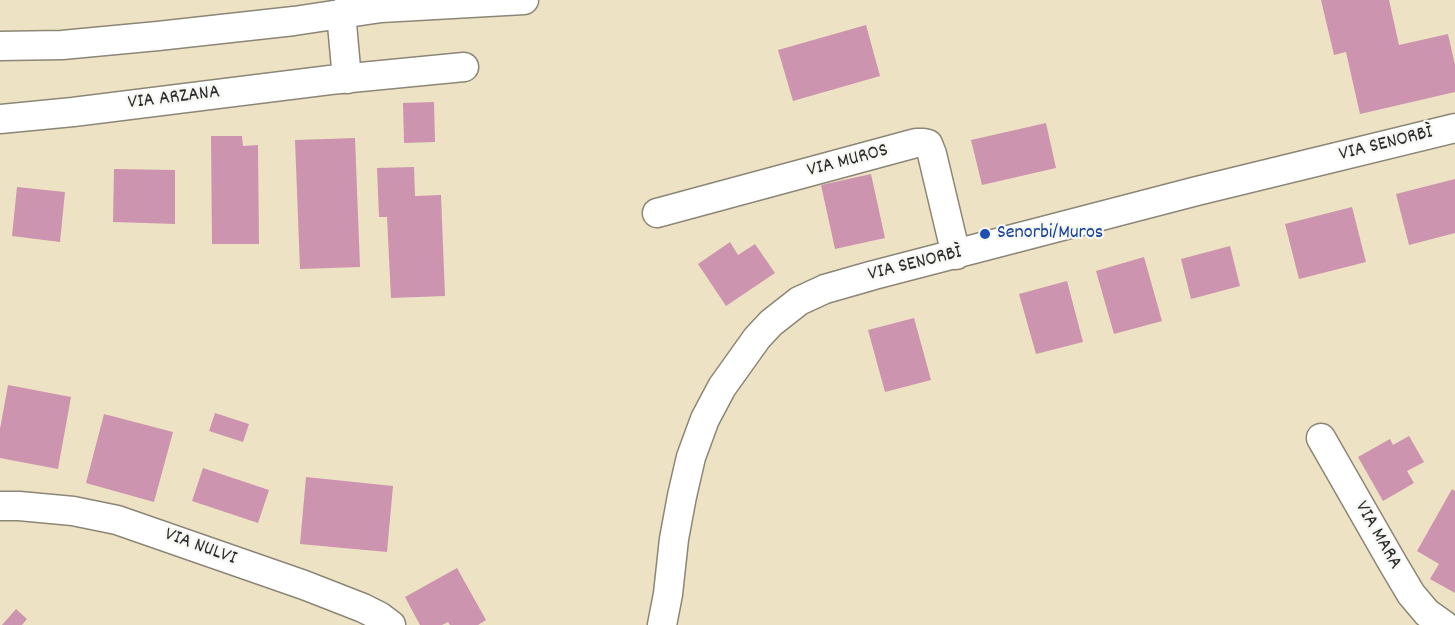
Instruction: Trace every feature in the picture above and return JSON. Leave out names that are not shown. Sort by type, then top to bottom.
[{"type":"street","points":[[0,46],[62,45],[294,21],[341,21],[392,7],[524,0]]},
{"type":"street","points":[[341,21],[346,68]]},
{"type":"street","name":"VIA ARZANA","points":[[0,119],[188,97],[346,68],[465,67]]},
{"type":"street","name":"VIA SENORBÌ","points":[[662,625],[678,515],[691,457],[705,419],[722,387],[757,338],[781,314],[799,301],[825,289],[874,275],[1197,191],[1455,128]]},
{"type":"street","name":"VIA MUROS","points":[[657,213],[916,143],[924,143],[928,144],[932,154],[956,255]]},
{"type":"street","name":"VIA MARA","points":[[1321,438],[1411,594],[1427,613],[1444,625]]},
{"type":"street","name":"VIA NULVI","points":[[0,506],[73,511],[117,520],[314,589],[363,608],[391,625]]},
{"type":"building","points":[[1321,0],[1389,0],[1399,45],[1448,34],[1455,65],[1455,92],[1360,114],[1346,52],[1334,55]]},
{"type":"building","points":[[866,25],[880,76],[793,101],[778,50]]},
{"type":"building","points":[[434,102],[435,142],[404,143],[403,103]]},
{"type":"building","points":[[1046,123],[1056,168],[982,185],[971,140]]},
{"type":"building","points":[[211,136],[242,136],[243,146],[258,145],[259,244],[212,244]]},
{"type":"building","points":[[355,138],[360,267],[300,269],[295,140]]},
{"type":"building","points":[[414,167],[415,196],[441,195],[445,296],[391,298],[387,217],[379,217],[377,168]]},
{"type":"building","points":[[114,169],[175,170],[175,224],[113,222]]},
{"type":"building","points":[[871,174],[885,238],[835,249],[821,185]]},
{"type":"building","points":[[1455,179],[1455,233],[1409,245],[1396,194]]},
{"type":"building","points":[[17,187],[65,192],[60,242],[12,236]]},
{"type":"building","points":[[1352,207],[1366,262],[1299,279],[1285,224]]},
{"type":"building","points":[[730,242],[738,255],[755,244],[775,273],[726,306],[698,264]]},
{"type":"building","points":[[1230,246],[1240,286],[1191,299],[1181,259]]},
{"type":"building","points":[[1144,257],[1162,321],[1114,334],[1096,271]]},
{"type":"building","points":[[1067,281],[1083,342],[1036,354],[1019,294]]},
{"type":"building","points":[[914,318],[931,380],[885,392],[868,330]]},
{"type":"building","points":[[8,385],[71,397],[58,469],[0,458],[0,429]]},
{"type":"building","points":[[215,413],[249,424],[243,442],[209,431]]},
{"type":"building","points":[[104,414],[173,432],[154,502],[86,483]]},
{"type":"building","points":[[1409,436],[1424,462],[1407,471],[1414,483],[1383,501],[1358,457],[1390,439],[1393,445]]},
{"type":"building","points":[[203,468],[269,490],[258,523],[192,501]]},
{"type":"building","points":[[306,477],[393,486],[387,552],[300,544]]},
{"type":"building","points":[[1452,489],[1455,491],[1455,593],[1430,579],[1439,564],[1417,551]]},
{"type":"building","points":[[457,568],[486,620],[478,625],[450,625],[448,622],[442,625],[420,625],[405,597]]},
{"type":"building","points":[[16,609],[27,619],[22,625],[2,625]]},
{"type":"place","name":"Senorbi/Muros","points":[[985,234]]}]
